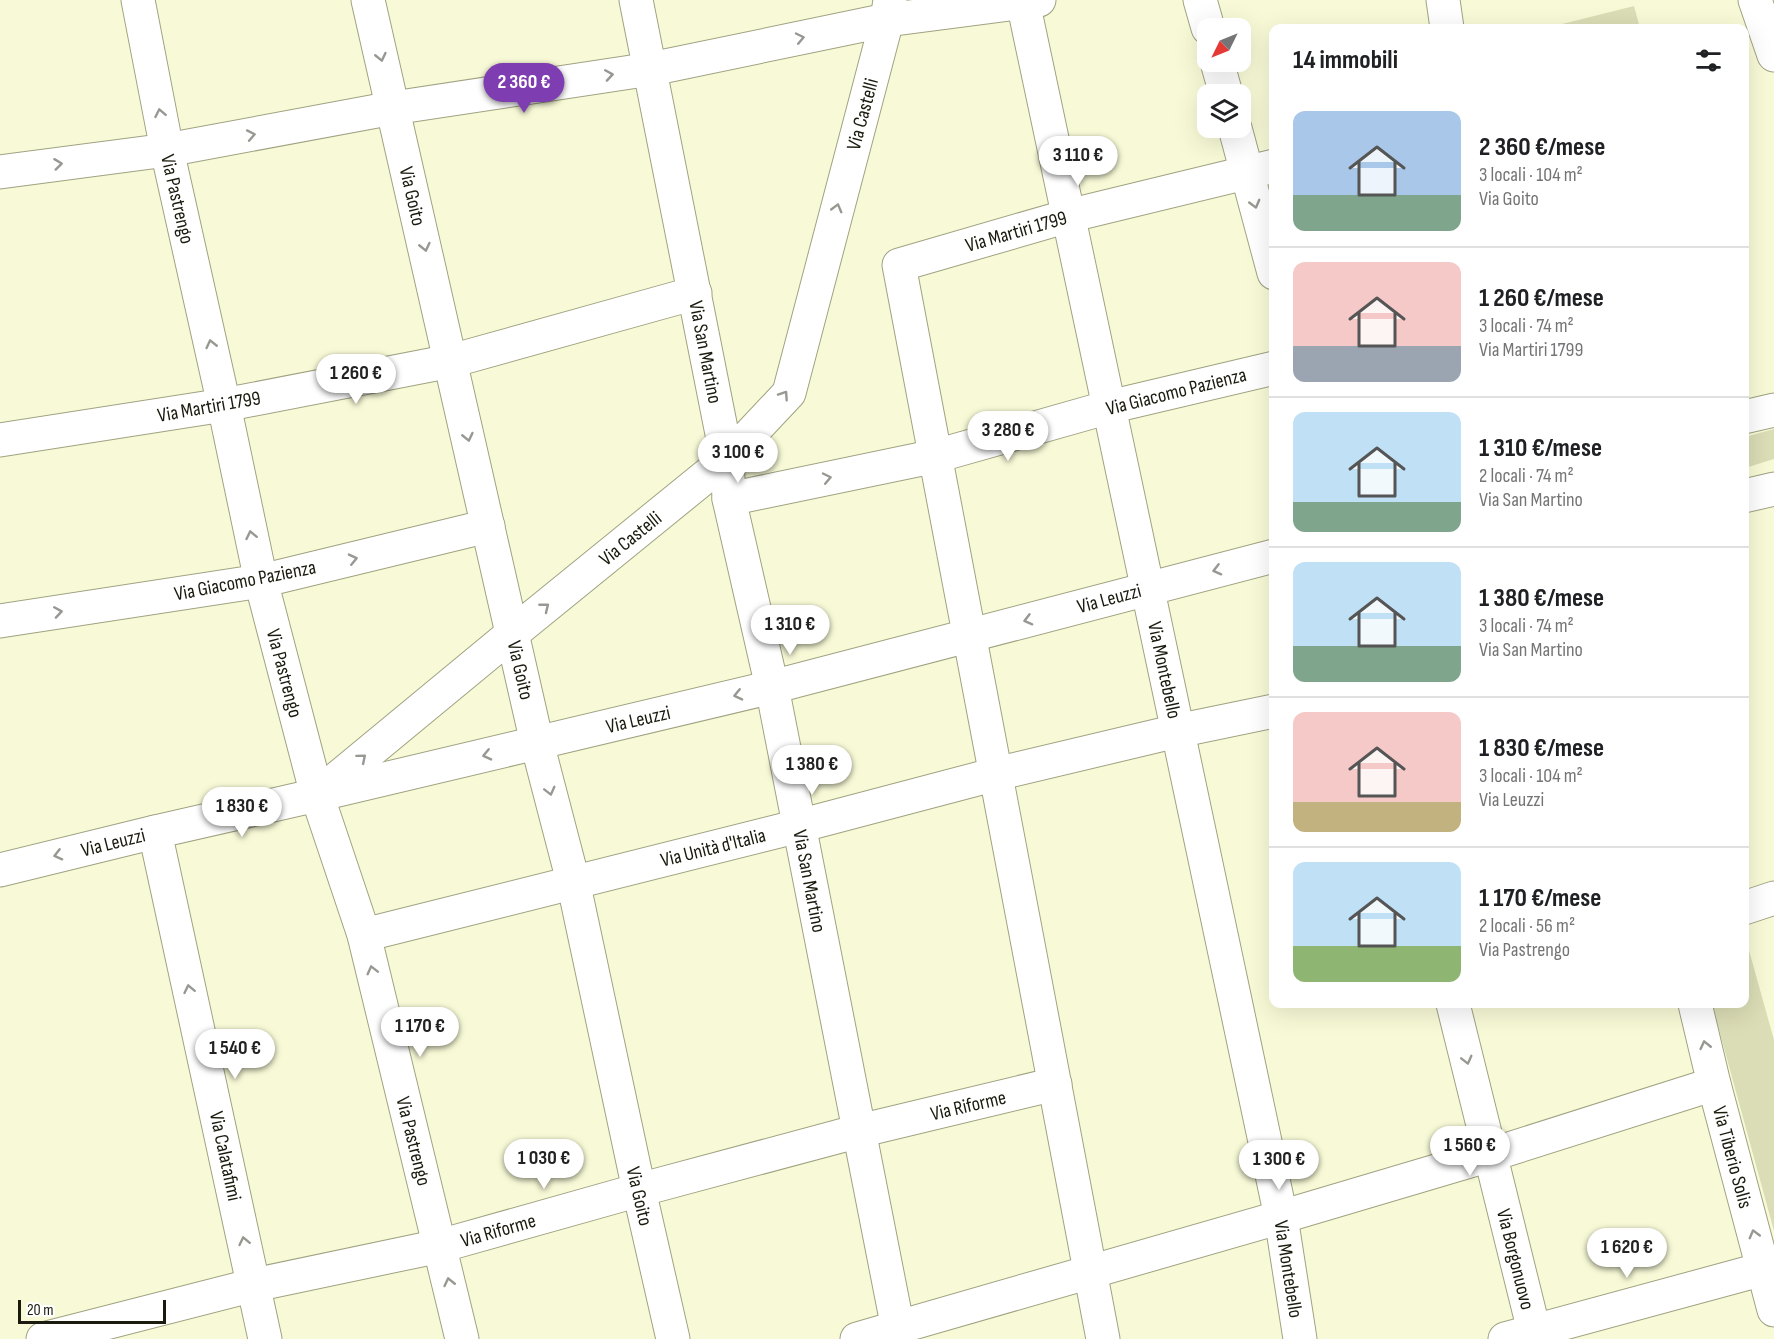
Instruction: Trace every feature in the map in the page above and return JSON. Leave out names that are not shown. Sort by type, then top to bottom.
[{"type":"street","name":"Via Pastrengo","points":[[138,0],[167,150],[261,581],[317,795],[364,935],[462,1339]]},
{"type":"street","name":"Via Goito","points":[[368,0],[537,743],[573,882],[673,1339]]},
{"type":"street","name":"Via San Martino","points":[[636,0],[728,459],[729,498],[772,687],[899,1332]]},
{"type":"street","points":[[1200,0],[1205,18]]},
{"type":"street","points":[[1443,0],[1446,24]]},
{"type":"street","points":[[1755,0],[1774,55]]},
{"type":"street","points":[[0,172],[167,150],[393,108],[651,69],[888,10],[1031,1]]},
{"type":"street","name":"Via Montebello","points":[[1031,1],[1068,216],[1281,1217],[1300,1339]]},
{"type":"street","name":"Via Castelli","points":[[317,795],[728,459],[789,393],[888,10]]},
{"type":"street","points":[[1241,138],[1260,169],[1269,236]]},
{"type":"street","name":"Via Martiri 1799","points":[[936,456],[899,265],[1068,216],[1260,169]]},
{"type":"street","name":"Via Martiri 1799","points":[[0,440],[224,405],[451,361],[695,293]]},
{"type":"street","name":"Via Giacomo Pazienza","points":[[729,498],[936,456],[1109,407],[1269,369]]},
{"type":"street","points":[[1749,416],[1774,410]]},
{"type":"street","points":[[936,456],[1103,1339]]},
{"type":"street","points":[[1749,495],[1774,489]]},
{"type":"street","name":"Via Giacomo Pazienza","points":[[0,621],[261,581],[488,526]]},
{"type":"street","name":"Via Leuzzi","points":[[0,870],[772,687],[1269,557]]},
{"type":"street","name":"Via Unità d'Italia","points":[[364,935],[996,774],[1177,731],[1269,712]]},
{"type":"street","name":"Via Calatafimi","points":[[155,832],[265,1339]]},
{"type":"street","points":[[1749,906],[1774,898]]},
{"type":"street","name":"Via Borgonuovo","points":[[1454,1008],[1490,1155],[1525,1336]]},
{"type":"street","name":"Via Tiberio Solis","points":[[1696,1008],[1774,1310]]},
{"type":"street","name":"Via Riforme","points":[[43,1339],[254,1285],[440,1246],[859,1131],[1055,1084]]},
{"type":"street","points":[[857,1339],[899,1332],[1090,1272],[1490,1155],[1714,1084]]},
{"type":"street","points":[[1525,1336],[1763,1269]]},
{"type":"green space","points":[[1634,6],[1639,24],[1562,24]]},
{"type":"green space","points":[[1774,429],[1774,459],[1749,467],[1749,436]]},
{"type":"green space","points":[[1749,950],[1774,1040],[1774,1231],[1713,1008],[1749,1008]]}]
